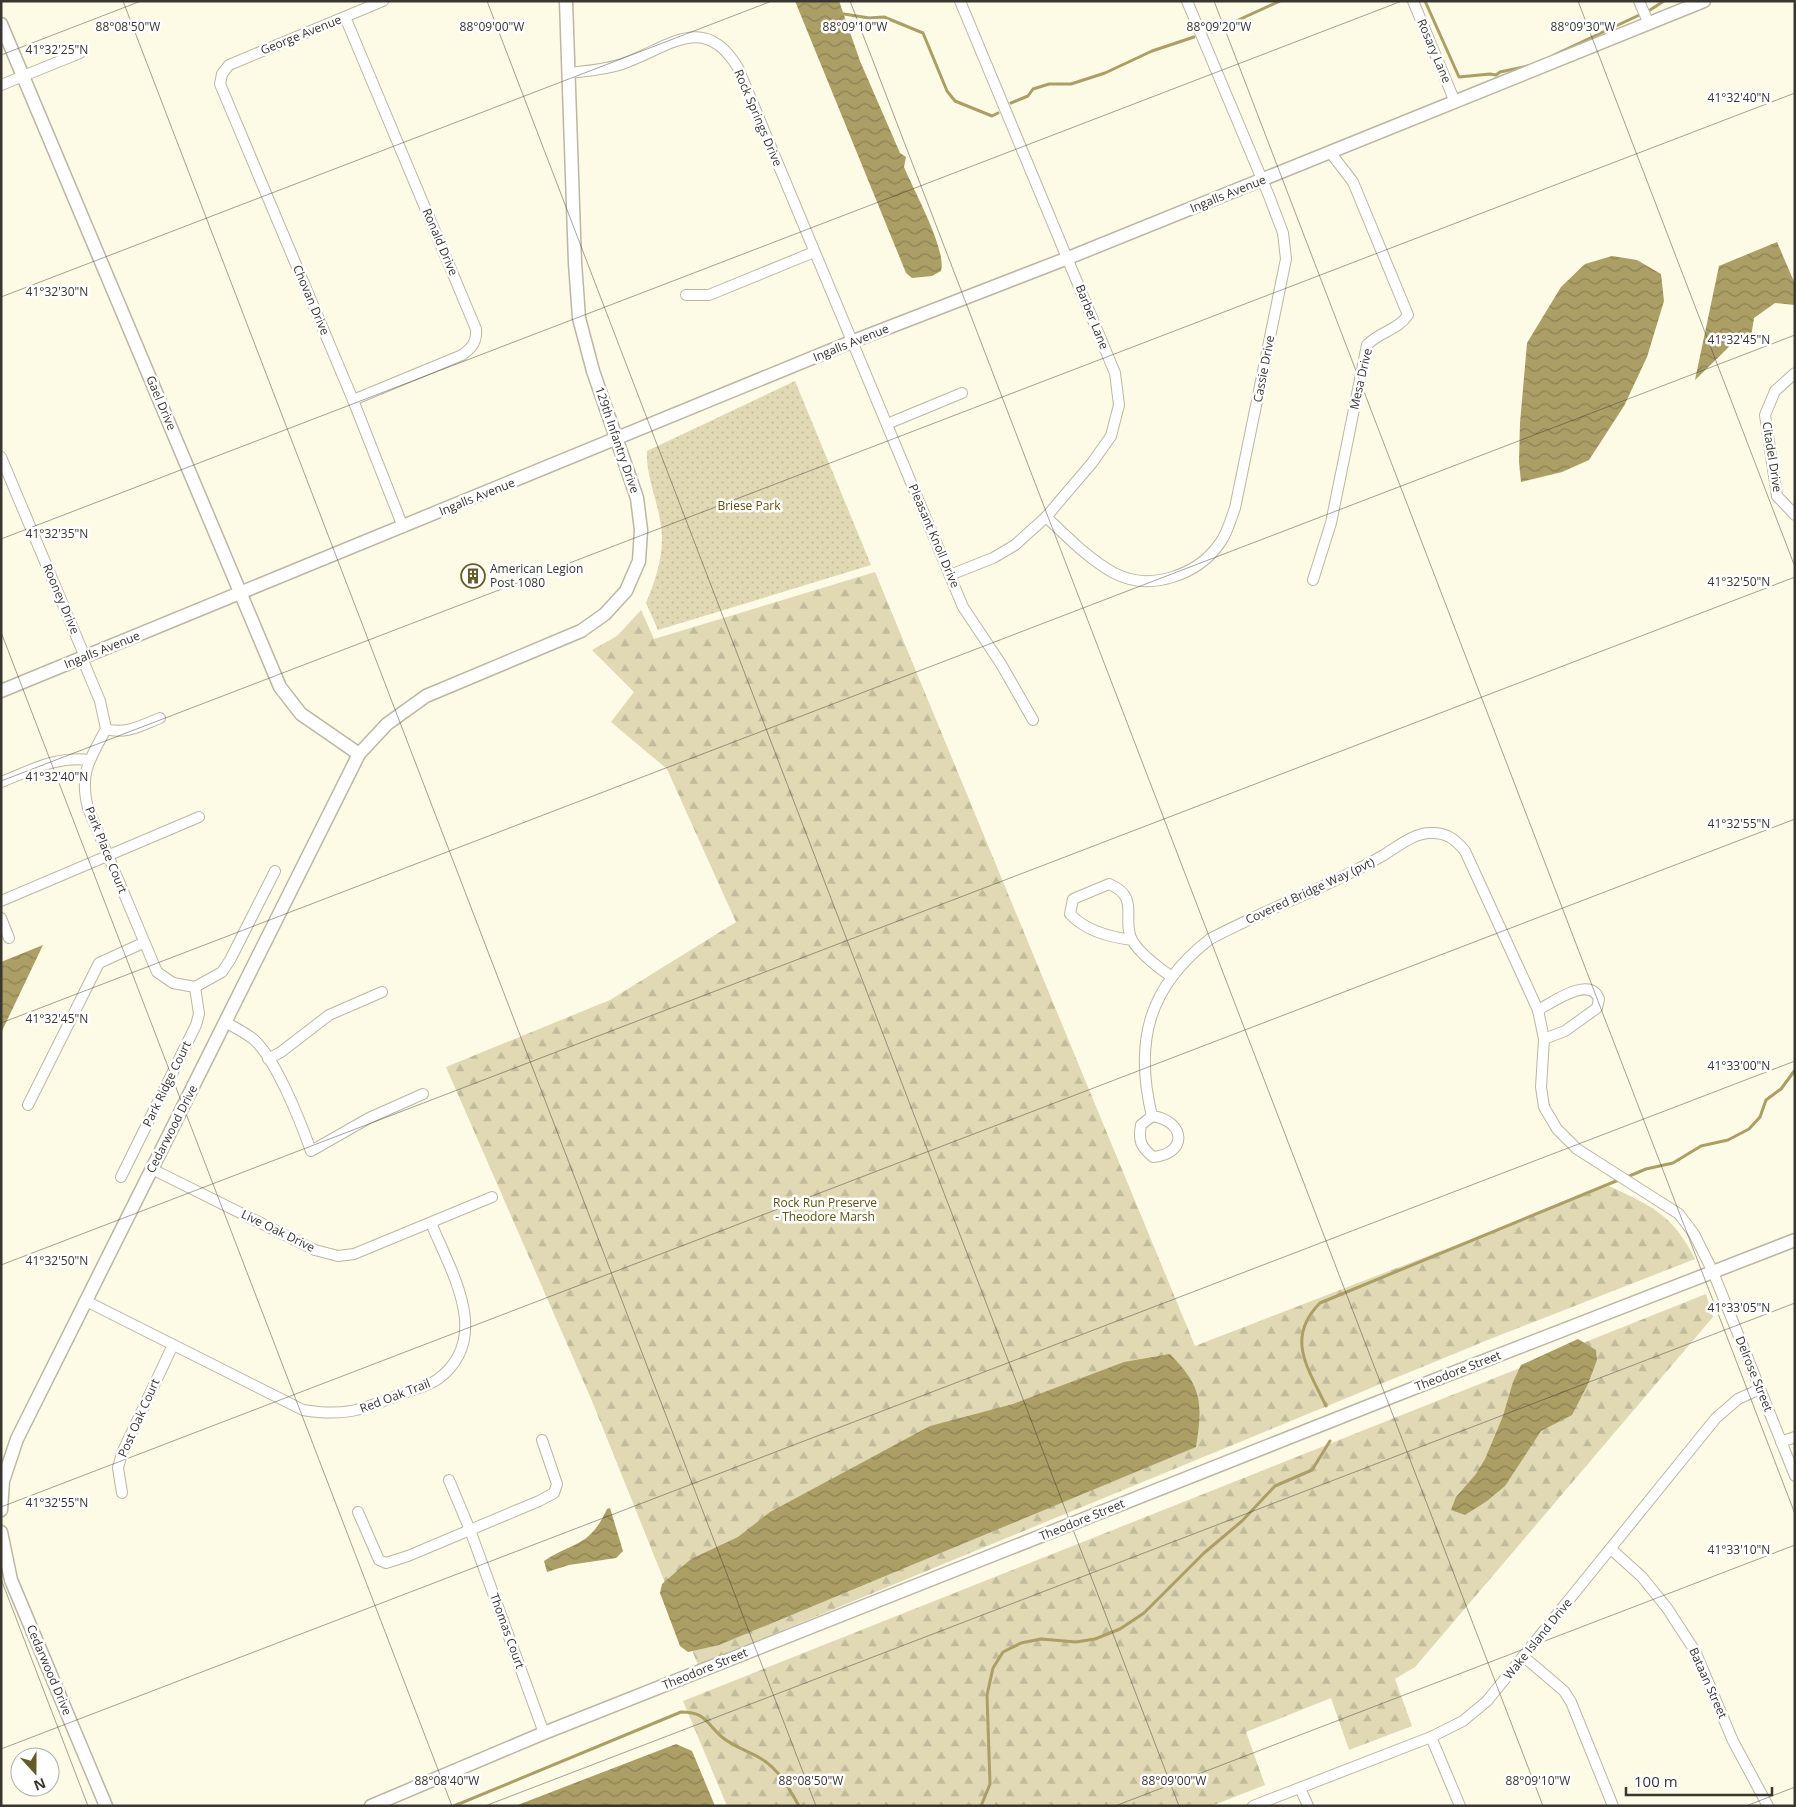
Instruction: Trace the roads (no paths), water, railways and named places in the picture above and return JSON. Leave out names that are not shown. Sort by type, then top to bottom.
[{"type":"street","name":"George Avenue","points":[[222,74],[229,65],[383,1]]},
{"type":"street","name":"129th Infantry Drive","points":[[359,754],[387,724],[426,696],[581,630],[606,614],[626,591],[639,561],[641,530],[637,498],[618,438],[593,371],[579,318],[566,1]]},
{"type":"street","name":"Barber Lane","points":[[950,575],[993,558],[1015,545],[1046,517],[1092,463],[1111,436],[1120,405],[1115,373],[960,1]]},
{"type":"street","name":"Cassie Drive","points":[[1046,517],[1095,561],[1116,574],[1137,579],[1158,580],[1177,576],[1199,566],[1221,543],[1236,508],[1286,259],[1283,232],[1188,1]]},
{"type":"street","name":"Rosary Lane","points":[[1413,1],[1455,102]]},
{"type":"street","points":[[1639,1],[1649,24]]},
{"type":"street","name":"Ingalls Avenue","points":[[1,691],[851,342],[1068,258],[1704,1]]},
{"type":"street","name":"Ronald Drive","points":[[345,17],[476,329],[477,336],[471,349],[462,355],[353,400]]},
{"type":"street","name":"Gael Drive","points":[[1,24],[280,687],[301,714],[359,754]]},
{"type":"street","name":"Rock Springs Drive","points":[[569,73],[597,70],[622,64],[680,40],[692,37],[706,39],[718,44],[728,52],[738,68],[851,342]]},
{"type":"street","points":[[1,85],[80,53]]},
{"type":"street","name":"Chovan Drive","points":[[222,74],[220,84],[353,400],[403,527]]},
{"type":"street","name":"Mesa Drive","points":[[1313,580],[1331,523],[1368,346],[1374,337],[1403,323],[1408,315],[1357,190],[1343,166],[1330,152]]},
{"type":"street","points":[[686,295],[709,295],[814,252]]},
{"type":"street","name":"Pleasant Knoll Drive","points":[[851,342],[963,607],[1001,664],[1033,720]]},
{"type":"street","name":"Citadel Drive","points":[[1795,373],[1775,391],[1765,415],[1777,496],[1795,515]]},
{"type":"street","points":[[887,424],[962,393]]},
{"type":"street","name":"Rooney Drive","points":[[1,457],[84,658]]},
{"type":"street","points":[[84,658],[100,701],[106,729],[116,732],[128,731],[160,718]]},
{"type":"street","name":"Park Place Court","points":[[106,729],[89,760],[84,775],[84,790],[88,808],[143,943],[157,972],[173,983],[196,987]]},
{"type":"street","name":"Cedarwood Drive","points":[[1,1510],[3,1482],[16,1440],[359,754]]},
{"type":"street","points":[[1,782],[55,761],[70,758],[89,760]]},
{"type":"street","points":[[1,901],[199,817]]},
{"type":"street","name":"Covered Bridge Way (pvt)","points":[[1152,1116],[1144,1066],[1146,1033],[1155,1004],[1172,977],[1190,954],[1210,939],[1356,872],[1416,836],[1429,832],[1445,834],[1456,840],[1465,851],[1538,1010],[1544,1039],[1541,1087],[1544,1107],[1557,1129],[1577,1149],[1679,1214],[1694,1234],[1713,1272]]},
{"type":"street","points":[[196,987],[222,972],[230,960],[275,871]]},
{"type":"street","points":[[1132,940],[1109,937],[1078,922],[1070,914],[1073,900],[1109,884],[1121,889],[1126,896],[1132,940],[1156,966],[1172,977]]},
{"type":"street","points":[[1,918],[9,938]]},
{"type":"street","points":[[28,1105],[99,963],[143,943]]},
{"type":"street","name":"Park Ridge Court","points":[[121,1178],[196,1025],[198,1014],[196,987]]},
{"type":"street","points":[[1538,1010],[1581,988],[1592,990],[1599,999],[1597,1008],[1565,1031],[1544,1039]]},
{"type":"street","points":[[268,1060],[328,1015],[382,992]]},
{"type":"street","points":[[225,1022],[252,1038],[268,1060],[297,1112],[311,1151],[368,1118],[423,1094]]},
{"type":"street","points":[[1152,1116],[1165,1118],[1173,1124],[1179,1133],[1177,1146],[1167,1156],[1153,1157],[1142,1148],[1139,1135],[1141,1125],[1152,1116]]},
{"type":"street","name":"Live Oak Drive","points":[[152,1169],[315,1250],[338,1256],[354,1254],[492,1198]]},
{"type":"street","name":"Red Oak Trail","points":[[86,1301],[303,1410],[340,1414],[361,1410],[436,1380],[448,1370],[458,1357],[464,1340],[466,1323],[464,1305],[431,1223]]},
{"type":"street","name":"Theodore Street","points":[[371,1806],[544,1733],[1355,1411],[1795,1240]]},
{"type":"street","name":"Delrose Street","points":[[1713,1272],[1795,1476]]},
{"type":"street","name":"Post Oak Court","points":[[122,1493],[118,1468],[122,1453],[173,1345]]},
{"type":"street","name":"Wake Island Drive","points":[[1253,1806],[1450,1729],[1476,1712],[1524,1658],[1716,1418],[1738,1399],[1760,1389]]},
{"type":"street","points":[[1781,1442],[1795,1437]]},
{"type":"street","points":[[358,1512],[378,1560],[386,1563],[540,1501],[554,1493],[557,1484],[542,1440]]},
{"type":"street","name":"Thomas Court","points":[[449,1480],[470,1530],[544,1733]]},
{"type":"street","name":"Cedarwood Drive","points":[[1,1532],[11,1580],[106,1806]]},
{"type":"street","name":"Bataan Street","points":[[1611,1549],[1648,1585],[1667,1608],[1695,1651],[1733,1741],[1768,1806]]},
{"type":"street","points":[[1524,1658],[1564,1691],[1571,1702],[1613,1806]]},
{"type":"street","points":[[1431,1737],[1460,1806]]},
{"type":"street","points":[[1300,1788],[1308,1806]]},
{"type":"water","points":[[795,1],[839,1],[860,61],[900,153],[906,157],[904,167],[928,219],[939,249],[942,261],[941,271],[932,276],[912,278],[906,273]]},
{"type":"water","points":[[1777,242],[1795,284],[1795,305],[1775,303],[1754,318],[1751,337],[1743,344],[1734,342],[1695,380],[1719,266]]},
{"type":"water","points":[[1612,256],[1637,260],[1661,274],[1664,301],[1647,357],[1624,406],[1589,460],[1562,472],[1521,482],[1519,462],[1520,423],[1527,343],[1561,287],[1585,264]]},
{"type":"water","points":[[43,945],[1,1033],[1,962]]},
{"type":"water","points":[[1578,1339],[1596,1350],[1597,1360],[1588,1384],[1572,1415],[1541,1431],[1505,1486],[1487,1501],[1465,1515],[1451,1510],[1456,1497],[1476,1474],[1485,1459],[1521,1365]]},
{"type":"water","points":[[1170,1354],[1189,1376],[1198,1396],[1199,1418],[1196,1447],[719,1645],[688,1652],[680,1646],[660,1593],[662,1584],[691,1559],[738,1537],[770,1512],[930,1426],[1013,1404],[1124,1362]]},
{"type":"water","points":[[610,1508],[623,1551],[616,1558],[569,1565],[547,1572],[544,1561],[587,1537],[594,1531],[607,1509]]},
{"type":"water","points":[[676,1744],[692,1751],[715,1806],[515,1806]]},
{"type":"waterway","points":[[1212,32],[1280,1]]},
{"type":"waterway","points":[[1425,1],[1459,77],[1496,75],[1500,72],[1528,66]]},
{"type":"waterway","points":[[1554,55],[1650,10],[1664,1]]},
{"type":"waterway","points":[[844,14],[869,18],[884,17],[923,33],[947,91],[955,101],[992,116],[998,113]]},
{"type":"waterway","points":[[1011,103],[1028,96],[1033,89],[1049,84],[1071,84],[1105,73],[1152,51],[1194,37]]},
{"type":"waterway","points":[[1627,1177],[1646,1169],[1673,1163],[1701,1146],[1728,1140],[1749,1129],[1760,1117],[1766,1100],[1781,1089],[1795,1070]]},
{"type":"waterway","points":[[1326,1406],[1307,1366],[1302,1341],[1309,1316],[1320,1303],[1621,1179]]},
{"type":"waterway","points":[[981,1806],[990,1784],[987,1695],[993,1668],[1003,1652],[1021,1643],[1041,1639],[1076,1642],[1095,1639],[1120,1629],[1144,1613],[1204,1553],[1242,1521],[1275,1486],[1312,1470],[1330,1441]]},
{"type":"waterway","points":[[454,1806],[681,1712],[689,1712],[701,1716],[726,1740],[766,1762],[782,1779],[799,1806]]},
{"type":"place","name":"American Legion Post 1080","points":[[473,576]]},
{"type":"park label","name":"Briese Park","points":[[749,506]]},
{"type":"park label","name":"Rock Run Preserve - Theodore Marsh","points":[[825,1210]]}]
